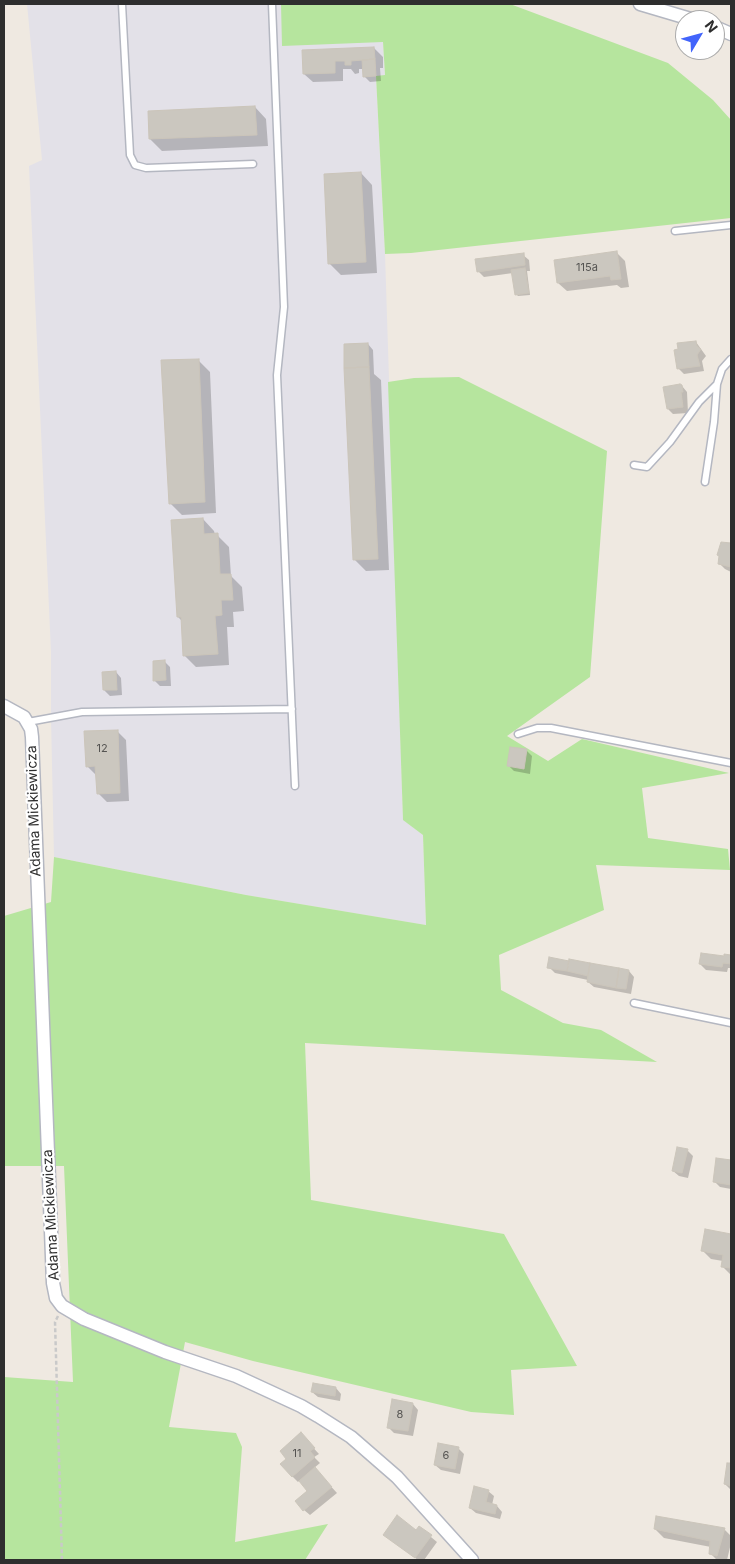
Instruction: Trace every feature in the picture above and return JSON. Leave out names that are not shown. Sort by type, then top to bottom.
[{"type":"street","points":[[640,4],[675,14]]},
{"type":"street","points":[[4,706],[24,717],[28,722]]},
{"type":"street","name":"Adama Mickiewicza","points":[[28,722],[32,737],[53,1283],[56,1298],[62,1306]]},
{"type":"street","points":[[62,1306],[84,1319],[138,1341],[236,1376],[301,1406],[318,1416],[350,1437],[397,1477],[472,1560]]},
{"type":"lane","points":[[122,4],[130,155],[135,165],[146,168],[253,164]]},
{"type":"lane","points":[[272,4],[284,307],[277,375],[295,786]]},
{"type":"lane","points":[[675,231],[731,225]]},
{"type":"lane","points":[[705,482],[714,422],[717,384],[722,370],[731,359]]},
{"type":"lane","points":[[634,465],[647,467],[670,442],[698,402],[717,384]]},
{"type":"lane","points":[[28,722],[82,712],[292,709]]},
{"type":"lane","points":[[518,734],[537,728],[551,728],[731,763]]},
{"type":"lane","points":[[634,1003],[731,1023]]},
{"type":"path","points":[[62,1306],[55,1322],[62,1560]]},
{"type":"shaded area","points":[[27,4],[381,4],[385,76],[376,76],[385,254],[403,819],[423,835],[426,925],[246,895],[54,857],[51,652],[29,166],[42,160]]},
{"type":"green space","points":[[281,4],[510,4],[668,63],[713,100],[731,120],[731,218],[411,253],[385,254],[376,76],[385,75],[383,42],[282,46]]},
{"type":"green space","points":[[459,377],[607,451],[590,677],[507,736],[548,761],[582,739],[729,773],[642,788],[648,838],[728,849],[730,870],[596,865],[604,910],[499,955],[501,990],[563,1023],[601,1030],[657,1062],[305,1043],[311,1200],[504,1234],[577,1366],[511,1370],[514,1415],[471,1412],[253,1361],[185,1342],[169,1427],[236,1433],[242,1447],[235,1542],[328,1524],[305,1560],[4,1560],[4,1377],[73,1382],[64,1166],[4,1166],[4,916],[51,902],[54,857],[246,895],[426,925],[423,835],[403,820],[388,382],[414,378]]},
{"type":"building","points":[[374,47],[375,59],[351,61],[351,65],[345,65],[345,61],[335,61],[335,73],[303,74],[302,50]]},
{"type":"building","points":[[375,59],[376,76],[363,77],[362,60]]},
{"type":"building","points":[[255,106],[257,135],[149,139],[148,111]]},
{"type":"building","points":[[361,172],[366,262],[328,264],[324,174]]},
{"type":"building","points":[[617,251],[621,279],[611,280],[610,276],[557,283],[554,260]]},
{"type":"building","points":[[524,253],[525,265],[477,272],[475,259]]},
{"type":"building","points":[[525,268],[529,293],[515,295],[511,270]]},
{"type":"building","points":[[696,341],[697,346],[701,349],[697,355],[700,366],[677,369],[674,350],[678,349],[677,343]]},
{"type":"building","points":[[368,343],[369,367],[344,368],[344,344]]},
{"type":"building","points":[[199,359],[205,502],[169,504],[161,360]]},
{"type":"building","points":[[369,367],[378,559],[353,560],[344,368]]},
{"type":"building","points":[[682,385],[683,392],[681,392],[683,407],[667,409],[663,387]]},
{"type":"building","points":[[203,518],[204,534],[218,533],[220,574],[231,574],[233,600],[221,600],[222,615],[215,616],[218,654],[183,656],[181,617],[177,617],[171,520]]},
{"type":"building","points":[[721,542],[731,543],[731,567],[718,564],[719,556],[717,555]]},
{"type":"building","points":[[165,660],[166,680],[153,681],[153,661]]},
{"type":"building","points":[[116,671],[117,690],[103,690],[102,672]]},
{"type":"building","points":[[118,730],[120,793],[97,794],[95,766],[86,767],[84,731]]},
{"type":"building","points":[[510,747],[527,749],[524,769],[507,766]]},
{"type":"building","points":[[701,953],[731,955],[731,964],[723,963],[722,967],[699,964]]},
{"type":"building","points":[[549,957],[569,961],[567,971],[547,968]]},
{"type":"building","points":[[569,959],[590,963],[588,976],[567,971]]},
{"type":"building","points":[[590,963],[619,968],[616,988],[587,982]]},
{"type":"building","points":[[619,968],[629,970],[626,989],[616,988]]},
{"type":"building","points":[[677,1147],[688,1149],[682,1173],[672,1171]]},
{"type":"building","points":[[716,1158],[731,1160],[731,1185],[713,1182]]},
{"type":"building","points":[[705,1229],[731,1234],[731,1268],[721,1267],[723,1255],[701,1251]]},
{"type":"building","points":[[313,1383],[336,1387],[335,1396],[311,1392]]},
{"type":"building","points":[[392,1399],[413,1403],[408,1431],[387,1428]]},
{"type":"building","points":[[301,1432],[315,1448],[310,1451],[315,1457],[292,1477],[280,1464],[286,1459],[280,1451]]},
{"type":"building","points":[[438,1443],[459,1447],[455,1469],[434,1465]]},
{"type":"building","points":[[727,1463],[731,1463],[731,1486],[724,1484]]},
{"type":"building","points":[[315,1467],[332,1487],[303,1511],[295,1501],[307,1491],[299,1481]]},
{"type":"building","points":[[474,1486],[489,1490],[486,1502],[497,1505],[495,1514],[469,1508]]},
{"type":"building","points":[[397,1515],[416,1530],[419,1526],[432,1535],[415,1558],[383,1535]]},
{"type":"building","points":[[656,1516],[725,1528],[717,1556],[709,1554],[710,1541],[654,1529]]}]
